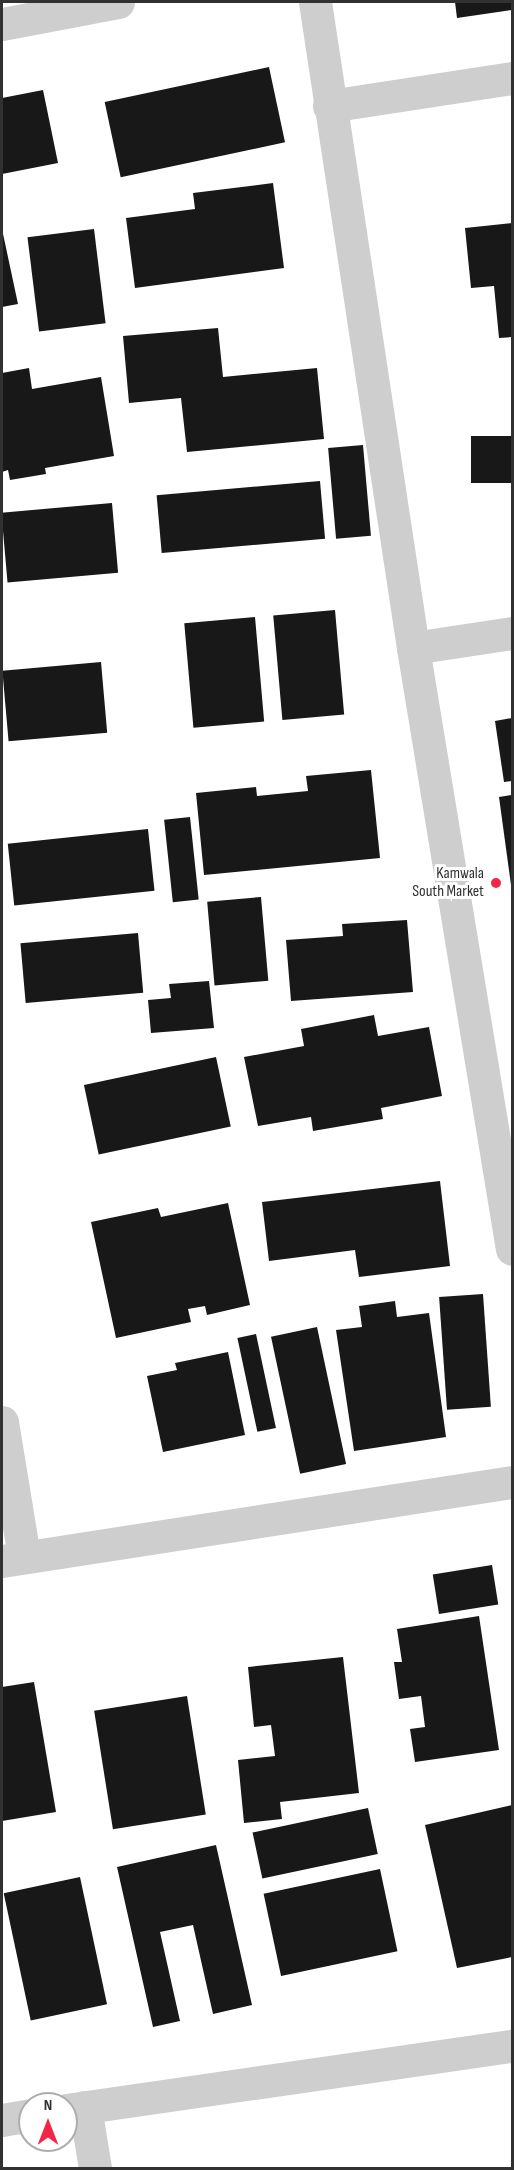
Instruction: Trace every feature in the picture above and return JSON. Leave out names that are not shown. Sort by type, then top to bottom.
[{"type":"street","points":[[2,24],[118,2]]},
{"type":"street","points":[[315,2],[412,648],[513,1249]]},
{"type":"street","points":[[329,106],[513,78]]},
{"type":"street","points":[[412,648],[513,633]]},
{"type":"street","points":[[2,1422],[13,1559],[513,1482]]},
{"type":"street","points":[[78,2108],[513,2046]]},
{"type":"street","points":[[2,2120],[18,2117]]},
{"type":"street","points":[[78,2117],[95,2169]]},
{"type":"building","points":[[455,2],[512,2],[512,10],[457,18]]},
{"type":"building","points":[[269,67],[285,142],[121,177],[105,102]]},
{"type":"building","points":[[43,90],[58,163],[2,174],[2,98]]},
{"type":"building","points":[[273,183],[284,268],[135,288],[126,218],[195,209],[193,193]]},
{"type":"building","points":[[512,223],[512,337],[499,338],[494,286],[471,288],[465,228]]},
{"type":"building","points":[[2,229],[18,304],[2,307]]},
{"type":"building","points":[[94,229],[106,323],[39,331],[27,237]]},
{"type":"building","points":[[218,328],[223,377],[317,368],[324,439],[187,452],[181,398],[129,403],[123,336]]},
{"type":"building","points":[[29,368],[32,389],[101,377],[114,456],[45,468],[46,474],[10,480],[8,470],[2,472],[2,373]]},
{"type":"building","points":[[471,436],[512,436],[512,483],[471,483]]},
{"type":"building","points":[[363,445],[371,536],[336,539],[328,448]]},
{"type":"building","points":[[320,481],[325,539],[162,553],[157,495]]},
{"type":"building","points":[[112,503],[118,573],[8,582],[2,513]]},
{"type":"building","points":[[335,610],[344,715],[282,720],[273,615]]},
{"type":"building","points":[[255,617],[264,722],[193,728],[184,623]]},
{"type":"building","points":[[101,662],[107,733],[9,741],[2,671]]},
{"type":"building","points":[[512,718],[512,781],[504,782],[495,721]]},
{"type":"building","points":[[371,770],[380,858],[204,875],[196,793],[256,787],[257,796],[308,791],[306,776]]},
{"type":"building","points":[[512,795],[512,884],[511,885],[499,797]]},
{"type":"building","points":[[190,817],[199,900],[173,902],[164,820]]},
{"type":"building","points":[[148,829],[154,891],[14,905],[8,844]]},
{"type":"building","points":[[261,897],[268,981],[215,985],[207,902]]},
{"type":"building","points":[[407,920],[413,992],[291,1001],[286,940],[343,936],[342,924]]},
{"type":"building","points":[[138,933],[143,993],[26,1003],[20,943]]},
{"type":"building","points":[[209,981],[214,1028],[151,1033],[148,1000],[171,998],[169,984]]},
{"type":"building","points":[[374,1015],[378,1036],[429,1027],[442,1096],[381,1108],[383,1119],[313,1131],[311,1117],[258,1126],[244,1057],[304,1046],[301,1029]]},
{"type":"building","points":[[216,1057],[231,1126],[99,1155],[84,1085]]},
{"type":"building","points":[[440,1181],[450,1266],[359,1277],[355,1250],[269,1261],[262,1202]]},
{"type":"building","points":[[228,1203],[250,1305],[207,1315],[205,1306],[188,1309],[191,1322],[116,1338],[91,1222],[158,1208],[161,1217]]},
{"type":"building","points":[[483,1294],[491,1407],[447,1410],[439,1297]]},
{"type":"building","points":[[395,1301],[397,1317],[429,1313],[446,1437],[354,1451],[336,1330],[362,1327],[359,1306]]},
{"type":"building","points":[[317,1327],[346,1464],[300,1474],[271,1337]]},
{"type":"building","points":[[256,1334],[276,1428],[257,1432],[237,1338]]},
{"type":"building","points":[[228,1352],[245,1435],[163,1452],[147,1376],[177,1370],[175,1363]]},
{"type":"building","points":[[492,1565],[498,1605],[439,1614],[433,1574]]},
{"type":"building","points":[[479,1616],[499,1750],[415,1762],[410,1729],[425,1727],[421,1696],[399,1699],[394,1662],[402,1662],[397,1629]]},
{"type":"building","points":[[343,1657],[359,1793],[280,1802],[282,1819],[244,1823],[238,1760],[275,1756],[271,1725],[254,1727],[248,1667]]},
{"type":"building","points":[[34,1682],[56,1812],[2,1821],[2,1687]]},
{"type":"building","points":[[187,1696],[206,1815],[113,1829],[94,1711]]},
{"type":"building","points":[[512,1805],[512,1957],[457,1968],[425,1825]]},
{"type":"building","points":[[368,1808],[378,1854],[262,1879],[253,1833]]},
{"type":"building","points":[[216,1845],[252,2005],[213,2014],[193,1925],[160,1932],[180,2021],[153,2027],[117,1867]]},
{"type":"building","points":[[380,1869],[397,1951],[281,1976],[264,1894]]},
{"type":"building","points":[[80,1877],[107,2004],[31,2020],[4,1893]]},
{"type":"place","name":"Kamwala South Market","points":[[496,883]]}]
